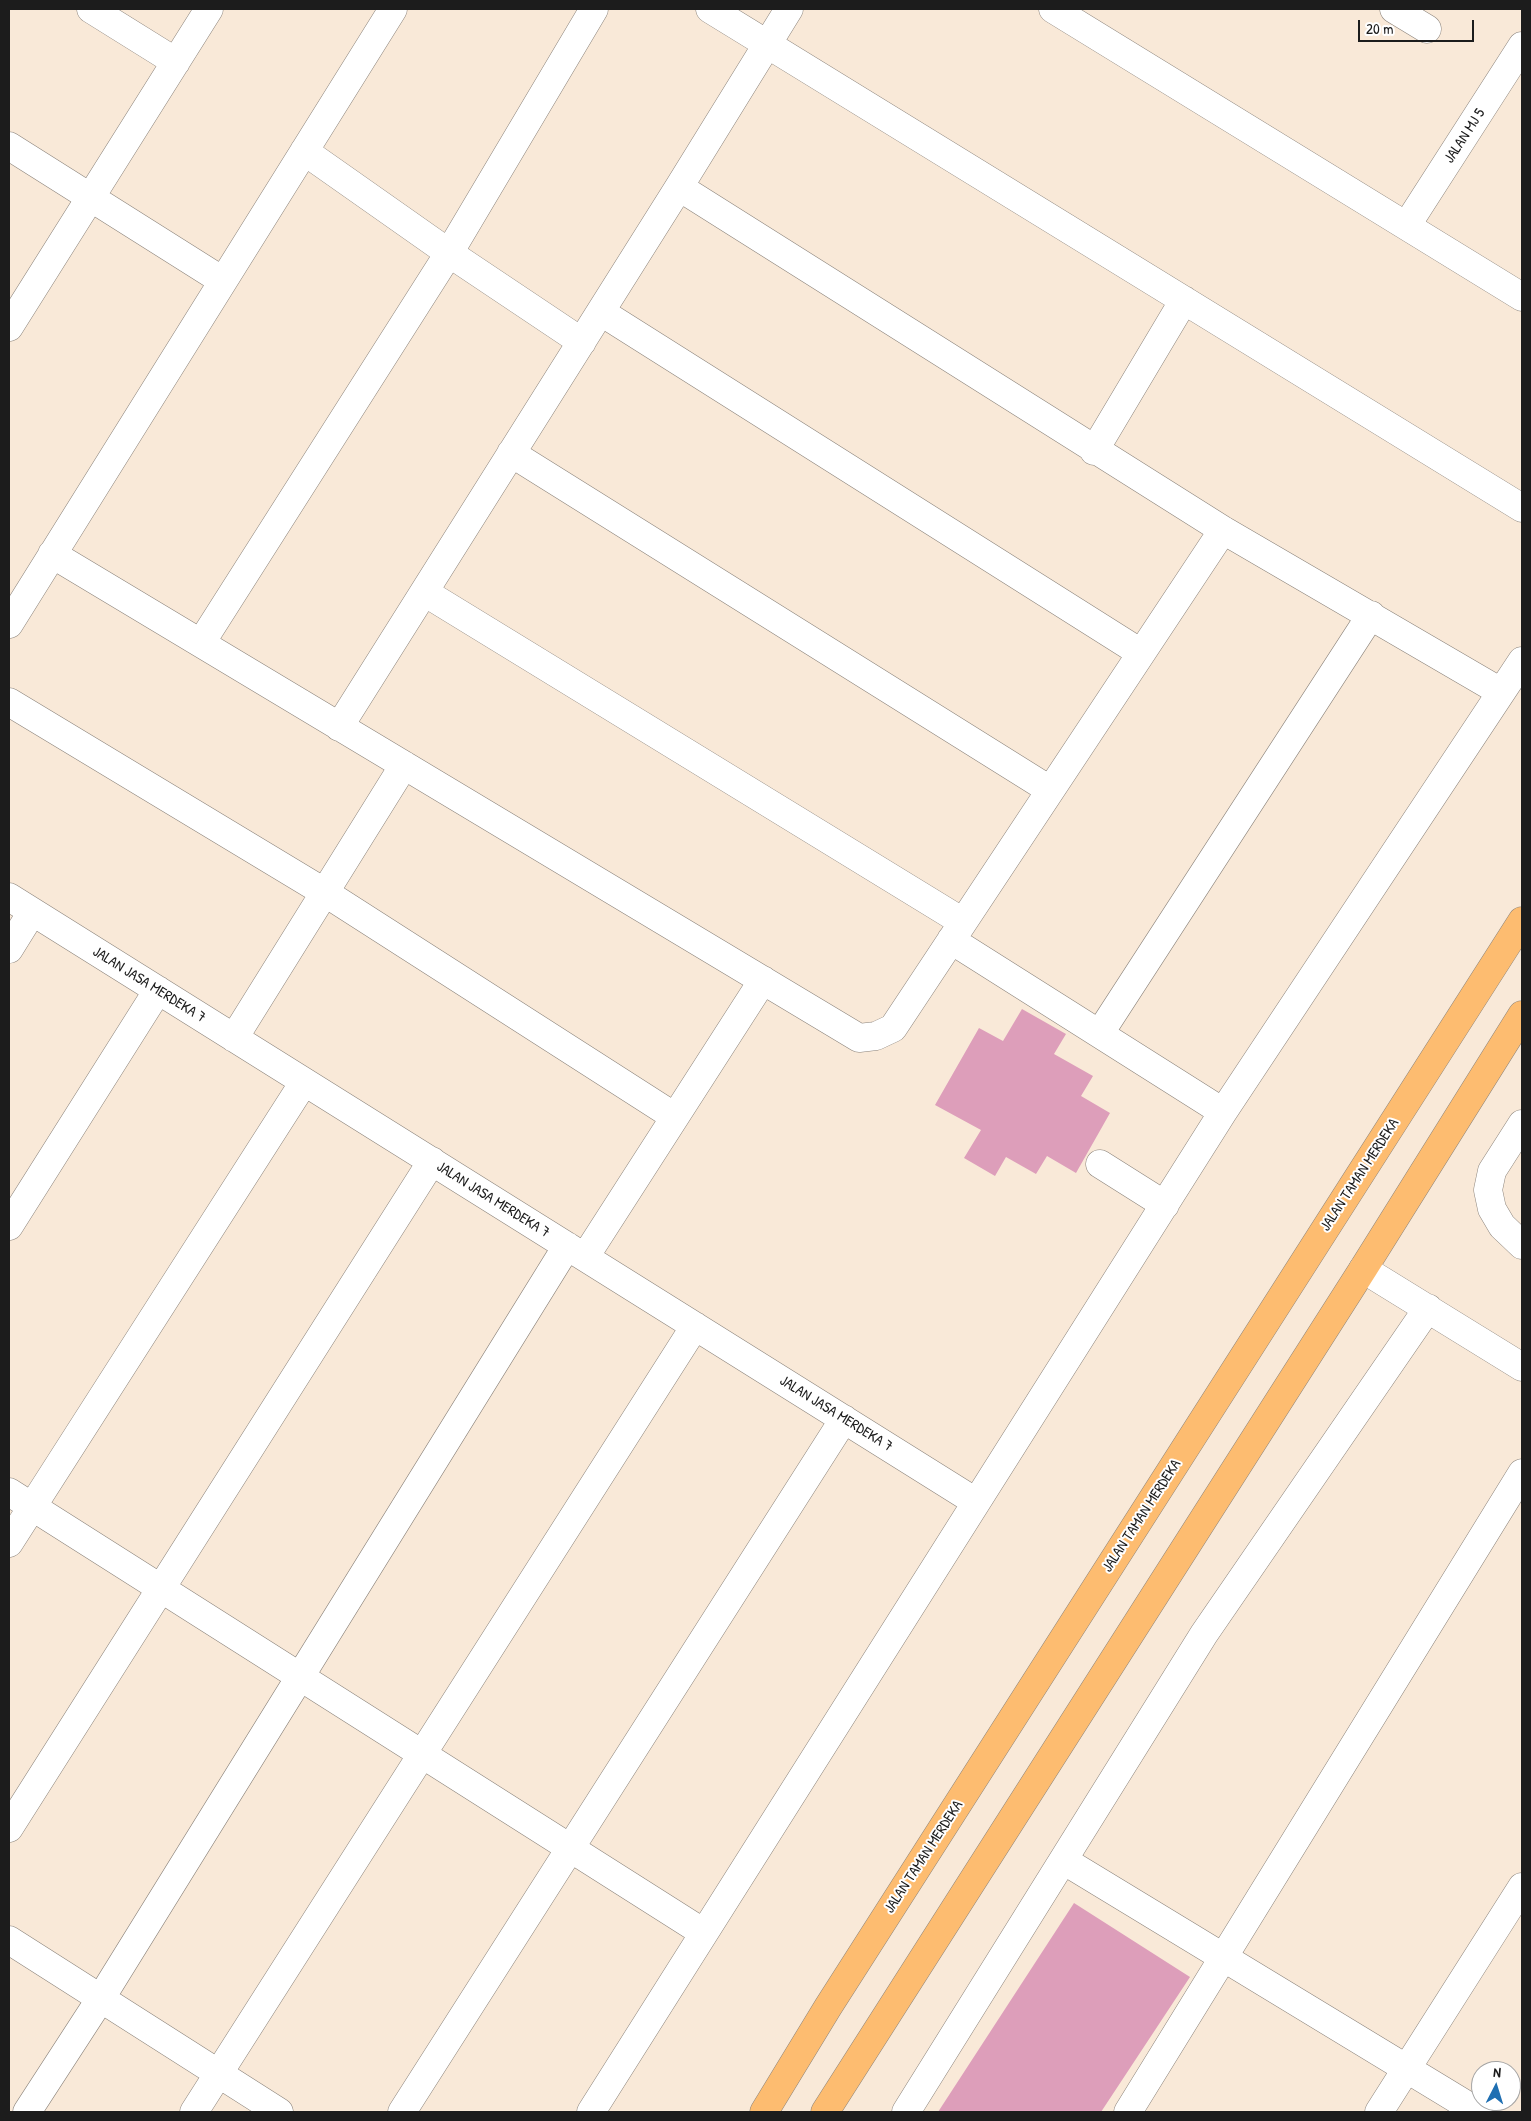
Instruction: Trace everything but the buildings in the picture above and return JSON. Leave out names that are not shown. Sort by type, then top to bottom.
[{"type":"main road","name":"JALAN TAMAN MERDEKA","points":[[764,2112],[828,2007],[1522,921]]},
{"type":"main road","points":[[825,2112],[1363,1269],[1522,1015]]},
{"type":"street","points":[[91,9],[176,62]]},
{"type":"street","points":[[9,327],[209,9]]},
{"type":"street","points":[[9,624],[393,9]]},
{"type":"street","points":[[201,643],[449,253],[594,9]]},
{"type":"street","points":[[710,9],[1522,508]]},
{"type":"street","points":[[339,727],[679,188],[789,9]]},
{"type":"street","points":[[1053,9],[1522,297]]},
{"type":"street","points":[[1394,9],[1427,29]]},
{"type":"street","name":"JALAN MJ 5","points":[[1407,226],[1522,46]]},
{"type":"street","points":[[9,146],[223,281]]},
{"type":"street","points":[[304,151],[449,253],[582,342]]},
{"type":"street","points":[[679,188],[1223,530],[1501,692]]},
{"type":"street","points":[[1094,450],[1184,300]]},
{"type":"street","points":[[601,312],[1141,653]]},
{"type":"street","points":[[511,454],[1050,790]]},
{"type":"street","points":[[52,554],[859,1038],[876,1036],[893,1028],[1223,530]]},
{"type":"street","points":[[424,592],[957,931],[1100,1033],[1223,1112]]},
{"type":"street","points":[[1100,1033],[1371,615]]},
{"type":"street","points":[[591,2112],[1223,1112],[1522,661]]},
{"type":"street","points":[[9,702],[324,892],[675,1117]]},
{"type":"street","points":[[234,1038],[404,765]]},
{"type":"street","name":"JALAN JASA MERDEKA 7","points":[[9,897],[976,1502]]},
{"type":"street","points":[[9,949],[32,912]]},
{"type":"street","points":[[27,2112],[101,1998],[300,1677],[576,1251],[675,1117],[763,980]]},
{"type":"street","points":[[9,1226],[158,990]]},
{"type":"street","points":[[9,1543],[304,1082]]},
{"type":"street","points":[[1522,1124],[1492,1171],[1488,1190],[1492,1209],[1502,1226],[1522,1245]]},
{"type":"street","points":[[9,1828],[432,1162]]},
{"type":"street","points":[[1100,1164],[1165,1205]]},
{"type":"street","points":[[1363,1269],[1522,1367]]},
{"type":"street","points":[[906,2112],[1204,1634],[1428,1308]]},
{"type":"street","points":[[194,2112],[695,1326]]},
{"type":"street","points":[[402,2112],[844,1419]]},
{"type":"street","points":[[1128,2112],[1522,1473]]},
{"type":"street","points":[[9,1492],[704,1933]]},
{"type":"street","points":[[1063,1860],[1478,2112]]},
{"type":"street","points":[[1378,2112],[1522,1887]]},
{"type":"street","points":[[9,1940],[279,2112]]}]
